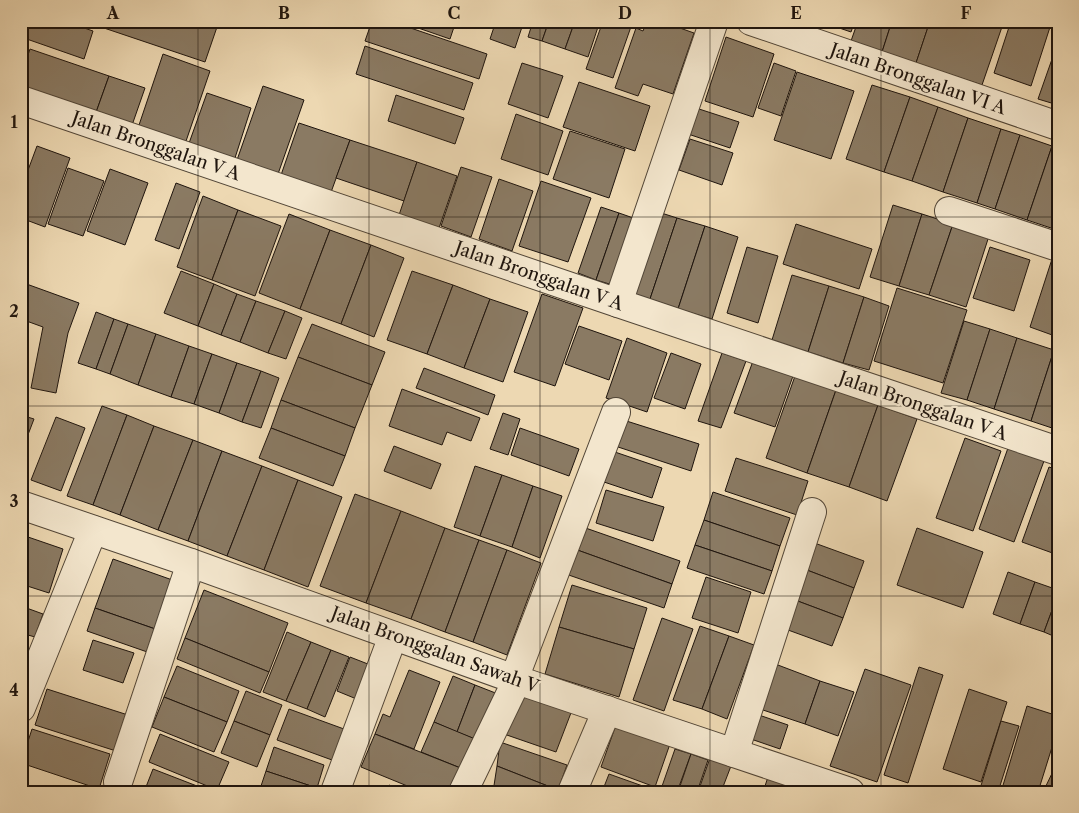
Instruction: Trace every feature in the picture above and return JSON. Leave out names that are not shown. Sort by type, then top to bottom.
[{"type":"street","points":[[618,303],[714,21]]},
{"type":"street","name":"Jalan Bronggalan VI A","points":[[750,21],[1058,126]]},
{"type":"street","name":"Jalan Bronggalan V A","points":[[21,100],[1058,451]]},
{"type":"street","points":[[949,211],[1058,247]]},
{"type":"street","points":[[463,792],[516,679],[616,412]]},
{"type":"street","name":"Jalan Bronggalan Sawah V","points":[[21,506],[191,563],[516,679],[850,792]]},
{"type":"street","points":[[734,753],[812,512]]},
{"type":"street","points":[[21,708],[93,530]]},
{"type":"street","points":[[118,782],[191,563]]},
{"type":"street","points":[[335,792],[393,636]]},
{"type":"street","points":[[572,792],[607,710]]},
{"type":"building","points":[[22,21],[64,21],[93,31],[84,59],[21,37]]},
{"type":"building","points":[[99,21],[200,21],[217,27],[205,62],[98,26]]},
{"type":"building","points":[[372,21],[390,21],[487,54],[479,79],[365,41]]},
{"type":"building","points":[[398,21],[456,21],[450,39]]},
{"type":"building","points":[[496,21],[524,21],[515,48],[490,39]]},
{"type":"building","points":[[533,21],[549,21],[542,41],[528,37]]},
{"type":"building","points":[[549,21],[575,21],[565,49],[542,41]]},
{"type":"building","points":[[575,21],[600,21],[588,57],[565,49]]},
{"type":"building","points":[[603,21],[633,21],[613,78],[586,69]]},
{"type":"building","points":[[647,21],[660,21],[694,33],[673,94],[643,84],[638,96],[615,88],[636,28],[643,31]]},
{"type":"building","points":[[819,21],[855,21],[851,32]]},
{"type":"building","points":[[858,21],[892,21],[882,52],[851,41]]},
{"type":"building","points":[[892,21],[930,21],[916,63],[882,52]]},
{"type":"building","points":[[930,21],[1004,21],[982,85],[916,63]]},
{"type":"building","points":[[1011,21],[1042,21],[1051,24],[1031,86],[994,73]]},
{"type":"building","points":[[726,37],[774,54],[753,117],[705,101]]},
{"type":"building","points":[[1058,42],[1058,105],[1038,99]]},
{"type":"building","points":[[365,46],[473,83],[464,110],[356,74]]},
{"type":"building","points":[[30,49],[109,76],[94,118],[21,94],[21,76]]},
{"type":"building","points":[[163,54],[210,71],[184,147],[137,131]]},
{"type":"building","points":[[522,63],[563,76],[548,118],[508,104]]},
{"type":"building","points":[[774,63],[796,71],[781,116],[758,108]]},
{"type":"building","points":[[797,72],[854,91],[831,159],[774,140]]},
{"type":"building","points":[[109,76],[145,88],[130,131],[94,118]]},
{"type":"building","points":[[579,82],[650,106],[635,151],[563,127]]},
{"type":"building","points":[[872,85],[910,97],[884,172],[846,159]]},
{"type":"building","points":[[263,86],[304,100],[278,174],[237,160]]},
{"type":"building","points":[[207,93],[251,108],[234,161],[188,146]]},
{"type":"building","points":[[396,95],[464,118],[455,144],[388,121]]},
{"type":"building","points":[[910,97],[938,107],[912,181],[884,172]]},
{"type":"building","points":[[938,107],[968,118],[943,192],[912,181]]},
{"type":"building","points":[[696,108],[739,122],[730,148],[688,134]]},
{"type":"building","points":[[516,114],[563,131],[548,175],[501,159]]},
{"type":"building","points":[[968,118],[1001,129],[977,203],[943,192]]},
{"type":"building","points":[[299,123],[350,140],[330,195],[280,178]]},
{"type":"building","points":[[1001,129],[1020,135],[995,209],[977,203]]},
{"type":"building","points":[[570,131],[625,149],[609,198],[553,179]]},
{"type":"building","points":[[1020,135],[1052,146],[1027,220],[995,209]]},
{"type":"building","points":[[690,139],[733,153],[722,185],[679,170]]},
{"type":"building","points":[[350,140],[417,162],[404,201],[336,178]]},
{"type":"building","points":[[37,146],[70,158],[45,227],[21,218],[21,189]]},
{"type":"building","points":[[1052,146],[1058,147],[1058,218],[1054,229],[1027,220]]},
{"type":"building","points":[[417,162],[457,176],[439,228],[399,215]]},
{"type":"building","points":[[461,167],[492,177],[471,237],[441,226]]},
{"type":"building","points":[[68,168],[104,181],[83,236],[48,224]]},
{"type":"building","points":[[110,169],[148,183],[125,245],[87,231]]},
{"type":"building","points":[[499,179],[533,191],[512,251],[479,239]]},
{"type":"building","points":[[541,181],[591,198],[568,262],[519,246]]},
{"type":"building","points":[[176,183],[200,192],[179,249],[155,240]]},
{"type":"building","points":[[203,196],[238,210],[212,280],[177,267]]},
{"type":"building","points":[[893,205],[922,214],[899,286],[870,277]]},
{"type":"building","points":[[601,207],[619,213],[596,280],[578,273]]},
{"type":"building","points":[[238,210],[281,226],[255,296],[212,280]]},
{"type":"building","points":[[655,211],[677,218],[650,299],[628,293]]},
{"type":"building","points":[[619,213],[639,220],[616,286],[596,280]]},
{"type":"building","points":[[289,214],[330,230],[300,309],[259,293]]},
{"type":"building","points":[[922,214],[953,224],[929,295],[899,286]]},
{"type":"building","points":[[677,218],[705,226],[678,309],[650,299]]},
{"type":"building","points":[[796,224],[872,249],[859,289],[783,264]]},
{"type":"building","points":[[953,224],[989,236],[966,307],[929,295]]},
{"type":"building","points":[[705,226],[738,237],[712,319],[678,309]]},
{"type":"building","points":[[330,230],[371,245],[341,324],[300,309]]},
{"type":"building","points":[[371,245],[404,258],[374,337],[341,324]]},
{"type":"building","points":[[747,247],[778,256],[758,323],[727,313]]},
{"type":"building","points":[[990,247],[1030,260],[1014,311],[973,298]]},
{"type":"building","points":[[1052,259],[1058,261],[1058,326],[1055,336],[1030,327]]},
{"type":"building","points":[[181,271],[214,284],[198,326],[164,313]]},
{"type":"building","points":[[412,271],[453,285],[427,354],[387,340]]},
{"type":"building","points":[[792,275],[829,286],[808,352],[772,340]]},
{"type":"building","points":[[21,282],[79,303],[68,333],[56,393],[31,388],[43,327],[21,319]]},
{"type":"building","points":[[214,284],[237,294],[221,335],[198,326]]},
{"type":"building","points":[[453,285],[490,299],[464,368],[427,354]]},
{"type":"building","points":[[829,286],[864,297],[843,363],[808,352]]},
{"type":"building","points":[[897,288],[967,310],[943,383],[874,361]]},
{"type":"building","points":[[237,294],[256,301],[240,342],[221,335]]},
{"type":"building","points":[[542,294],[583,308],[555,386],[514,372]]},
{"type":"building","points":[[864,297],[889,306],[869,370],[843,363]]},
{"type":"building","points":[[490,299],[528,312],[503,382],[464,368]]},
{"type":"building","points":[[256,301],[285,311],[268,353],[240,342]]},
{"type":"building","points":[[285,311],[302,318],[286,359],[268,353]]},
{"type":"building","points":[[96,312],[114,319],[96,369],[78,363]]},
{"type":"building","points":[[114,319],[128,324],[110,374],[96,369]]},
{"type":"building","points":[[964,321],[990,329],[967,400],[941,393]]},
{"type":"building","points":[[128,324],[156,334],[138,385],[110,374]]},
{"type":"building","points":[[312,324],[385,352],[372,385],[298,357]]},
{"type":"building","points":[[579,326],[622,341],[609,380],[565,364]]},
{"type":"building","points":[[990,329],[1017,338],[994,409],[967,400]]},
{"type":"building","points":[[156,334],[189,346],[171,397],[138,385]]},
{"type":"building","points":[[627,338],[667,353],[647,412],[606,398]]},
{"type":"building","points":[[1017,338],[1054,350],[1031,421],[994,409]]},
{"type":"building","points":[[189,346],[212,354],[194,404],[171,397]]},
{"type":"building","points":[[1054,350],[1058,351],[1058,430],[1031,421]]},
{"type":"building","points":[[671,353],[701,364],[685,409],[654,398]]},
{"type":"building","points":[[722,353],[746,361],[721,428],[698,421]]},
{"type":"building","points":[[212,354],[237,363],[219,413],[194,404]]},
{"type":"building","points":[[298,357],[372,385],[355,428],[281,400]]},
{"type":"building","points":[[753,361],[793,376],[775,427],[734,413]]},
{"type":"building","points":[[237,363],[261,371],[242,422],[219,413]]},
{"type":"building","points":[[424,368],[495,395],[488,415],[416,388]]},
{"type":"building","points":[[261,371],[279,378],[261,428],[242,422]]},
{"type":"building","points":[[795,376],[836,390],[807,473],[766,458]]},
{"type":"building","points":[[402,389],[480,418],[471,441],[447,432],[442,445],[389,426]]},
{"type":"building","points":[[836,390],[878,405],[849,487],[807,473]]},
{"type":"building","points":[[21,392],[28,395],[21,410]]},
{"type":"building","points":[[281,400],[355,428],[345,456],[271,428]]},
{"type":"building","points":[[878,405],[917,419],[887,501],[849,487]]},
{"type":"building","points":[[102,406],[127,415],[93,505],[67,496]]},
{"type":"building","points":[[503,413],[520,419],[508,455],[490,449]]},
{"type":"building","points":[[21,415],[34,419],[21,453]]},
{"type":"building","points":[[127,415],[154,426],[120,515],[93,505]]},
{"type":"building","points":[[56,417],[85,428],[61,491],[31,480]]},
{"type":"building","points":[[617,418],[699,444],[691,471],[609,444]]},
{"type":"building","points":[[154,426],[193,440],[158,530],[120,515]]},
{"type":"building","points":[[271,428],[345,456],[333,486],[259,458]]},
{"type":"building","points":[[520,428],[579,449],[569,476],[511,455]]},
{"type":"building","points":[[965,438],[1001,451],[973,531],[936,518]]},
{"type":"building","points":[[193,440],[222,451],[188,541],[158,530]]},
{"type":"building","points":[[394,446],[441,464],[431,489],[384,471]]},
{"type":"building","points":[[1008,448],[1044,461],[1014,542],[979,529]]},
{"type":"building","points":[[606,449],[662,468],[652,498],[595,479]]},
{"type":"building","points":[[222,451],[262,466],[227,556],[188,541]]},
{"type":"building","points":[[736,458],[808,481],[797,515],[725,491]]},
{"type":"building","points":[[262,466],[298,480],[264,570],[227,556]]},
{"type":"building","points":[[475,466],[502,475],[480,536],[454,527]]},
{"type":"building","points":[[1049,467],[1058,470],[1058,555],[1022,542]]},
{"type":"building","points":[[502,475],[533,486],[512,547],[480,536]]},
{"type":"building","points":[[298,480],[342,497],[308,587],[264,570]]},
{"type":"building","points":[[533,486],[562,496],[540,558],[512,547]]},
{"type":"building","points":[[606,490],[664,507],[653,541],[596,523]]},
{"type":"building","points":[[713,492],[790,518],[780,546],[704,520]]},
{"type":"building","points":[[355,494],[401,511],[366,603],[320,586]]},
{"type":"building","points":[[401,511],[445,528],[411,619],[366,603]]},
{"type":"building","points":[[704,520],[780,546],[772,571],[695,545]]},
{"type":"building","points":[[577,525],[680,561],[672,584],[569,547]]},
{"type":"building","points":[[445,528],[479,540],[445,632],[411,619]]},
{"type":"building","points":[[917,528],[983,552],[963,608],[897,585]]},
{"type":"building","points":[[28,537],[63,549],[49,593],[21,584],[21,556]]},
{"type":"building","points":[[479,540],[507,550],[473,642],[445,632]]},
{"type":"building","points":[[809,541],[864,561],[854,588],[799,567]]},
{"type":"building","points":[[695,545],[772,571],[764,594],[687,568]]},
{"type":"building","points":[[569,547],[672,584],[664,608],[560,572]]},
{"type":"building","points":[[507,550],[541,563],[507,655],[473,642]]},
{"type":"building","points":[[113,559],[178,582],[161,631],[95,608]]},
{"type":"building","points":[[799,567],[854,588],[843,618],[787,597]]},
{"type":"building","points":[[1008,572],[1035,582],[1020,624],[993,614]]},
{"type":"building","points":[[706,577],[751,592],[738,633],[692,618]]},
{"type":"building","points":[[1035,582],[1058,590],[1044,632],[1020,624]]},
{"type":"building","points":[[572,585],[647,608],[634,649],[559,627]]},
{"type":"building","points":[[204,590],[288,623],[269,672],[185,638]]},
{"type":"building","points":[[1058,594],[1058,638],[1044,632]]},
{"type":"building","points":[[787,597],[843,618],[832,646],[777,626]]},
{"type":"building","points":[[21,606],[43,614],[35,637],[21,633]]},
{"type":"building","points":[[95,608],[161,631],[153,654],[87,631]]},
{"type":"building","points":[[662,618],[693,629],[664,711],[633,700]]},
{"type":"building","points":[[700,626],[729,636],[702,709],[673,700]]},
{"type":"building","points":[[559,627],[634,649],[619,697],[545,674]]},
{"type":"building","points":[[287,632],[311,642],[286,701],[263,692]]},
{"type":"building","points":[[729,636],[754,645],[727,719],[702,709]]},
{"type":"building","points":[[185,638],[269,672],[260,693],[177,659]]},
{"type":"building","points":[[93,640],[134,653],[123,683],[83,670]]},
{"type":"building","points":[[311,642],[331,650],[307,709],[286,701]]},
{"type":"building","points":[[331,650],[349,657],[325,717],[307,709]]},
{"type":"building","points":[[21,654],[29,657],[21,679]]},
{"type":"building","points":[[350,657],[373,666],[359,700],[337,691]]},
{"type":"building","points":[[770,662],[820,681],[805,724],[754,707]]},
{"type":"building","points":[[177,666],[239,691],[227,722],[164,697]]},
{"type":"building","points":[[919,667],[943,675],[908,783],[884,775]]},
{"type":"building","points":[[865,669],[911,685],[877,782],[830,766]]},
{"type":"building","points":[[409,670],[440,682],[414,749],[375,734],[383,714],[390,717]]},
{"type":"building","points":[[453,676],[475,685],[457,732],[434,722]]},
{"type":"building","points":[[820,681],[854,692],[838,736],[805,724]]},
{"type":"building","points":[[475,685],[498,694],[480,741],[457,732]]},
{"type":"building","points":[[518,685],[574,705],[556,752],[501,733]]},
{"type":"building","points":[[47,689],[128,715],[116,751],[35,725]]},
{"type":"building","points":[[969,689],[1007,702],[981,782],[943,769]]},
{"type":"building","points":[[246,691],[282,705],[270,735],[234,721]]},
{"type":"building","points":[[164,697],[227,722],[214,752],[152,727]]},
{"type":"building","points":[[1027,706],[1058,716],[1058,728],[1038,792],[1001,792]]},
{"type":"building","points":[[289,709],[355,733],[343,764],[277,740]]},
{"type":"building","points":[[753,713],[788,725],[780,749],[745,737]]},
{"type":"building","points":[[234,721],[270,735],[257,767],[221,753]]},
{"type":"building","points":[[1001,721],[1019,726],[998,792],[979,792]]},
{"type":"building","points":[[434,722],[480,741],[468,771],[421,752]]},
{"type":"building","points":[[617,722],[671,741],[655,787],[601,767]]},
{"type":"building","points":[[32,729],[110,754],[99,789],[21,763]]},
{"type":"building","points":[[160,734],[229,762],[217,790],[149,762]]},
{"type":"building","points":[[375,734],[468,771],[459,792],[422,792],[361,767]]},
{"type":"building","points":[[500,742],[567,765],[558,790],[497,766]]},
{"type":"building","points":[[274,747],[324,765],[317,788],[266,771]]},
{"type":"building","points":[[675,749],[691,754],[677,792],[660,792]]},
{"type":"building","points":[[691,754],[708,760],[697,792],[678,792]]},
{"type":"building","points":[[710,758],[731,766],[721,792],[698,792]]},
{"type":"building","points":[[1058,761],[1058,792],[1043,792]]},
{"type":"building","points":[[497,766],[558,790],[557,792],[493,792]]},
{"type":"building","points":[[153,769],[197,786],[194,792],[144,792]]},
{"type":"building","points":[[266,771],[317,788],[315,792],[259,792]]},
{"type":"building","points":[[609,774],[654,790],[654,792],[602,792]]},
{"type":"building","points":[[768,777],[785,782],[781,792],[763,792]]},
{"type":"building","points":[[788,783],[805,789],[804,792],[785,792]]},
{"type":"building","points":[[389,785],[405,792],[386,792]]}]
